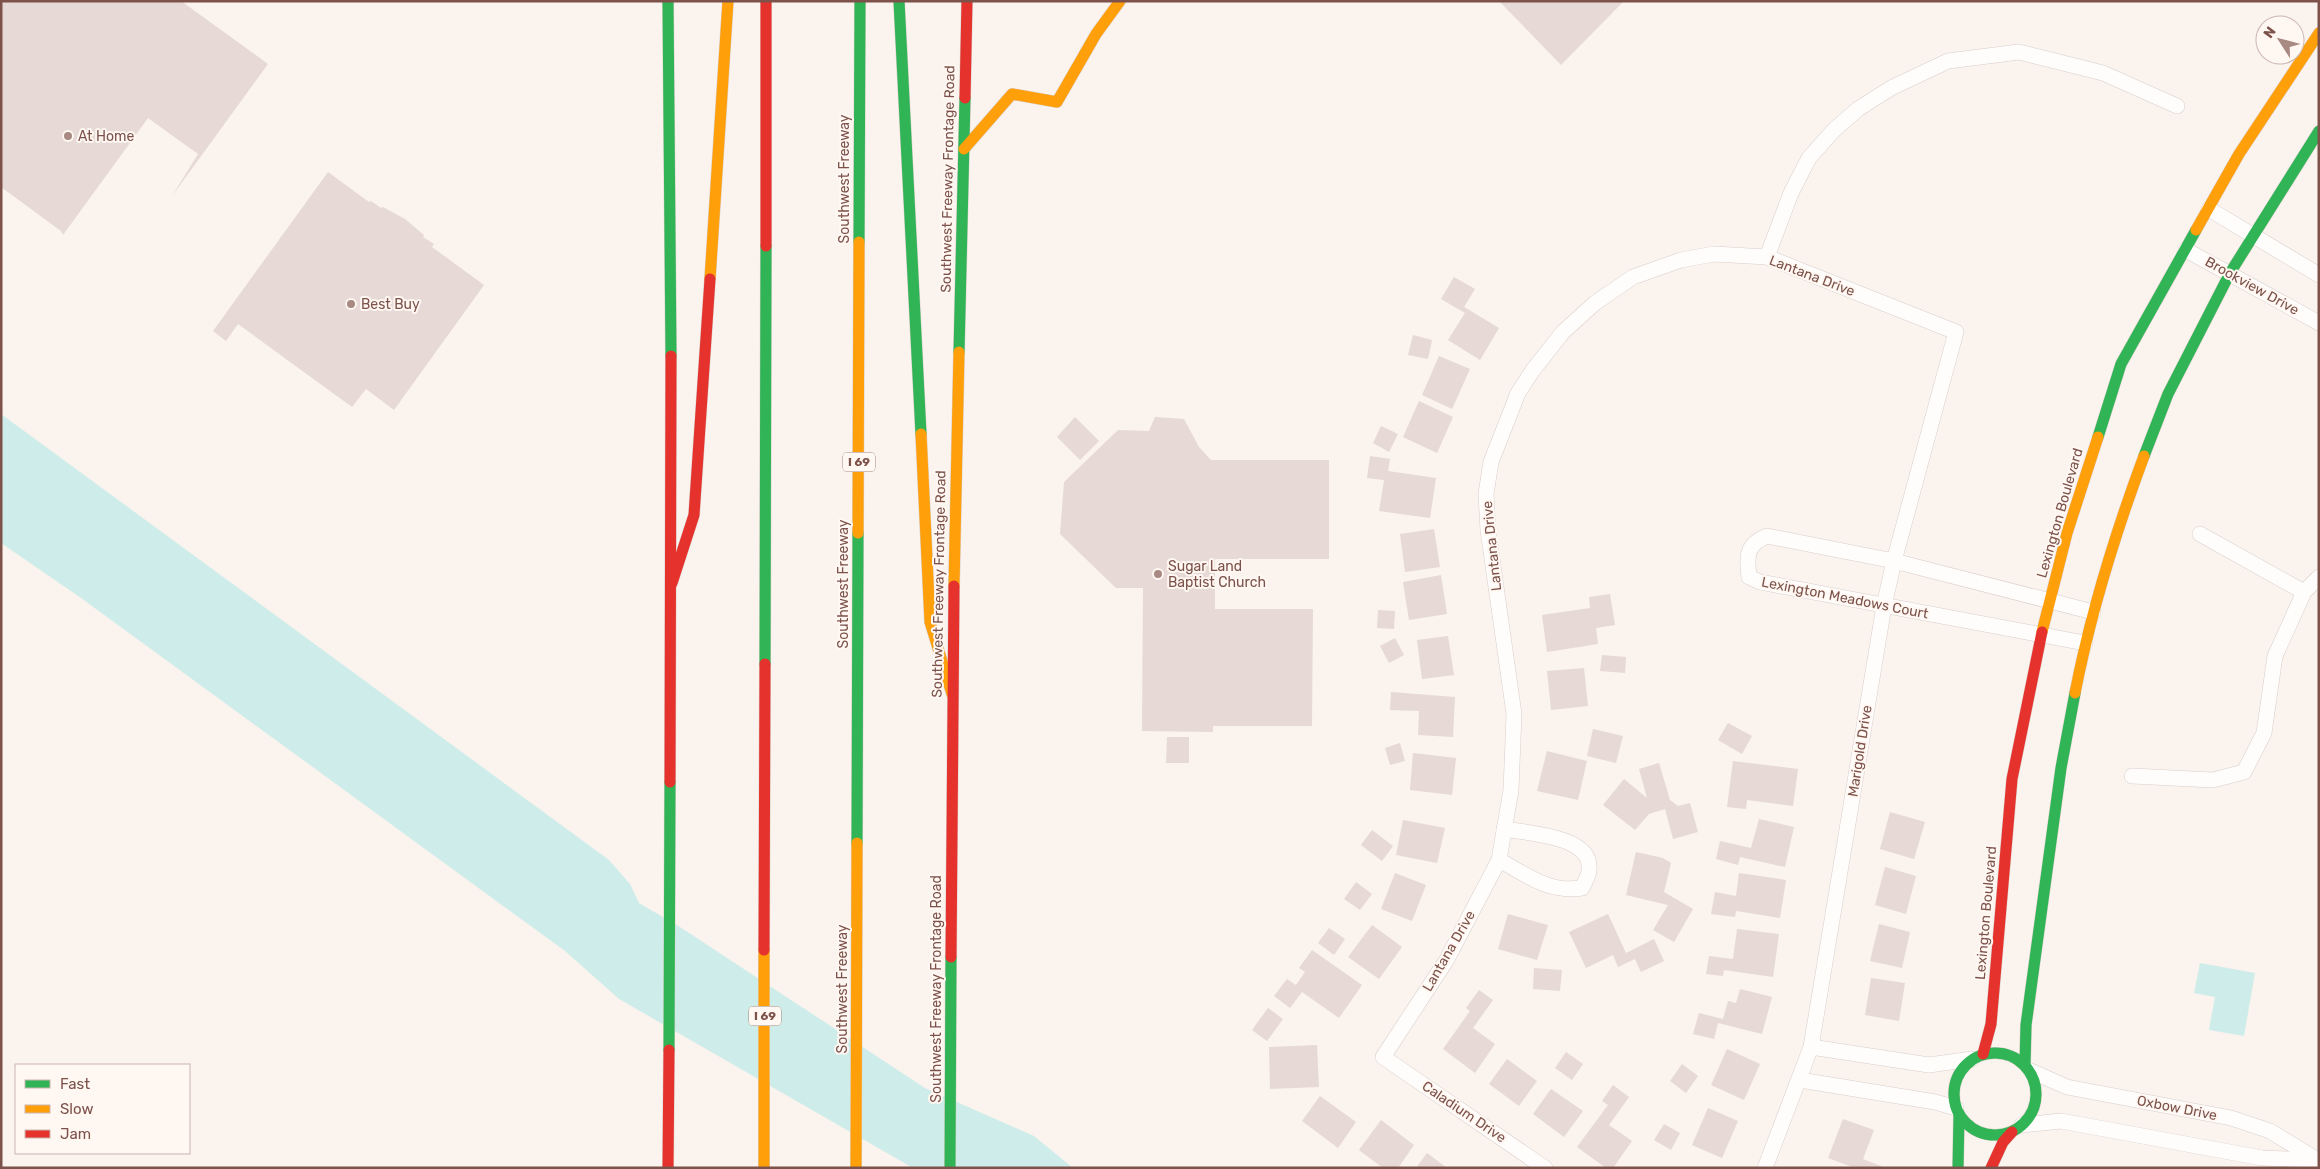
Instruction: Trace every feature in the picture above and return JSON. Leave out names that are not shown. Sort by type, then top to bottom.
[{"type":"main road","points":[[668,1],[672,583],[668,1168]]},
{"type":"main road","points":[[672,583],[694,516],[728,1]]},
{"type":"main road","name":"I 69","points":[[764,1168],[766,1]]},
{"type":"main road","name":"Southwest Freeway","points":[[856,1168],[860,1]]},
{"type":"main road","points":[[899,1],[930,622],[952,694]]},
{"type":"main road","name":"Southwest Freeway Frontage Road","points":[[950,1168],[952,694],[967,1]]},
{"type":"main road","points":[[964,149],[1012,94],[1057,102],[1096,34],[1120,1]]},
{"type":"main road","name":"Lexington Boulevard","points":[[1977,1057],[1991,1024],[2012,780],[2042,635],[2067,533],[2121,364],[2239,154],[2319,33]]},
{"type":"main road","points":[[1991,1168],[2004,1142],[2029,1118],[2036,1100],[2037,1090],[2028,1068],[2026,1025],[2061,768],[2085,643],[2122,513],[2168,394],[2230,274],[2319,131]]},
{"type":"main road","points":[[1958,1168],[1958,1112],[1954,1098],[1958,1076],[1977,1057],[2005,1053],[2028,1068]]},
{"type":"main road","points":[[1958,1112],[1966,1123],[1983,1134],[1993,1135],[2017,1128]]},
{"type":"street","points":[[1767,257],[1791,193],[1809,158],[1834,130],[1858,109],[1891,88],[1948,61],[2020,52],[2103,73],[2177,106]]},
{"type":"street","points":[[2209,209],[2319,275]]},
{"type":"street","name":"Brookview Drive","points":[[2186,250],[2319,323]]},
{"type":"street","name":"Lantana Drive","points":[[1383,1057],[1446,961],[1499,860],[1511,790],[1514,714],[1488,530],[1486,494],[1491,462],[1518,393],[1533,370],[1563,332],[1595,303],[1633,277],[1681,260],[1714,254],[1767,257],[1956,332]]},
{"type":"street","name":"Marigold Drive","points":[[1765,1168],[1811,1047],[1884,606],[1894,561],[1956,332]]},
{"type":"street","points":[[2200,534],[2304,592]]},
{"type":"street","name":"Lexington Meadows Court","points":[[2085,643],[1760,582],[1749,577],[1747,556],[1755,541],[1767,536],[1894,561],[2093,612]]},
{"type":"street","points":[[2132,776],[2212,780],[2244,772],[2264,733],[2275,656],[2304,592],[2319,576]]},
{"type":"street","points":[[1499,860],[1548,887],[1566,891],[1582,888],[1590,870],[1585,854],[1567,840],[1504,829]]},
{"type":"street","points":[[1811,1047],[1929,1065],[1977,1057]]},
{"type":"street","name":"Caladium Drive","points":[[1383,1057],[1545,1168]]},
{"type":"street","name":"Oxbow Drive","points":[[2028,1068],[2067,1087],[2231,1118],[2270,1131],[2318,1160]]},
{"type":"street","points":[[1800,1080],[1934,1102],[1958,1112]]},
{"type":"street","name":"Oxbow Drive","points":[[2017,1128],[2061,1121],[2262,1158],[2318,1160]]},
{"type":"water","points":[[1,414],[609,860],[630,884],[639,903],[680,927],[925,1088],[1034,1136],[1073,1168],[913,1168],[619,999],[565,951],[81,598],[1,543]]},
{"type":"water","points":[[2200,963],[2255,973],[2244,1036],[2209,1030],[2215,997],[2194,993]]},
{"type":"building","name":"At Home","points":[[1,1],[181,1],[268,64],[172,196],[198,154],[148,118],[63,235],[61,231],[1,187]]},
{"type":"building","points":[[1499,1],[1624,1],[1561,65]]},
{"type":"building","name":"Best Buy","points":[[328,172],[369,202],[371,201],[381,208],[383,207],[405,219],[424,235],[423,237],[434,244],[432,247],[484,285],[394,410],[366,389],[352,407],[238,324],[226,341],[213,331]]},
{"type":"building","points":[[1454,277],[1475,289],[1464,307],[1499,328],[1480,360],[1448,340],[1465,313],[1441,299]]},
{"type":"building","points":[[1413,335],[1432,340],[1428,359],[1408,355]]},
{"type":"building","points":[[1439,356],[1470,369],[1452,409],[1422,395]]},
{"type":"building","points":[[1419,401],[1453,417],[1437,453],[1403,437]]},
{"type":"building","points":[[1075,417],[1099,441],[1080,460],[1057,437]]},
{"type":"building","name":"Sugar Land Baptist Church","points":[[1155,417],[1184,419],[1199,447],[1211,460],[1329,460],[1329,559],[1215,559],[1215,609],[1313,609],[1312,726],[1213,726],[1213,732],[1142,731],[1143,588],[1116,588],[1060,534],[1064,482],[1118,430],[1149,431]]},
{"type":"building","points":[[1381,426],[1398,434],[1389,452],[1373,443]]},
{"type":"building","points":[[1370,456],[1390,459],[1388,471],[1436,478],[1430,518],[1379,511],[1384,480],[1367,478]]},
{"type":"building","points":[[1434,529],[1440,567],[1405,572],[1400,534]]},
{"type":"building","points":[[1441,575],[1447,614],[1409,620],[1403,582]]},
{"type":"building","points":[[1610,594],[1615,625],[1596,628],[1598,644],[1547,652],[1542,615],[1590,608],[1589,597]]},
{"type":"building","points":[[1378,610],[1395,611],[1394,629],[1377,628]]},
{"type":"building","points":[[1448,636],[1454,675],[1422,679],[1417,640]]},
{"type":"building","points":[[1395,638],[1404,655],[1389,663],[1380,646]]},
{"type":"building","points":[[1602,655],[1626,657],[1625,673],[1600,671]]},
{"type":"building","points":[[1584,668],[1588,706],[1551,710],[1547,671]]},
{"type":"building","points":[[1391,692],[1455,697],[1453,737],[1418,735],[1419,711],[1390,710]]},
{"type":"building","points":[[1728,723],[1752,736],[1742,754],[1718,740]]},
{"type":"building","points":[[1593,729],[1623,736],[1616,763],[1587,756]]},
{"type":"building","points":[[1167,737],[1189,737],[1189,763],[1166,763]]},
{"type":"building","points":[[1400,743],[1405,761],[1390,765],[1385,748]]},
{"type":"building","points":[[1547,751],[1587,761],[1578,800],[1537,791]]},
{"type":"building","points":[[1413,753],[1456,758],[1452,795],[1410,790]]},
{"type":"building","points":[[1733,761],[1798,769],[1793,806],[1747,800],[1746,809],[1727,807]]},
{"type":"building","points":[[1659,763],[1670,800],[1678,806],[1690,803],[1698,832],[1673,839],[1665,809],[1649,814],[1635,830],[1603,805],[1624,779],[1647,798],[1639,769]]},
{"type":"building","points":[[1890,812],[1925,822],[1914,859],[1880,849]]},
{"type":"building","points":[[1759,819],[1794,827],[1785,867],[1740,857],[1738,865],[1716,859],[1720,841],[1751,848]]},
{"type":"building","points":[[1403,820],[1445,828],[1437,863],[1396,855]]},
{"type":"building","points":[[1372,830],[1393,846],[1382,861],[1361,845]]},
{"type":"building","points":[[1636,852],[1663,858],[1671,863],[1664,892],[1693,909],[1674,942],[1653,930],[1668,905],[1626,895]]},
{"type":"building","points":[[1885,867],[1916,876],[1906,914],[1875,905]]},
{"type":"building","points":[[1395,873],[1426,885],[1412,921],[1381,909]]},
{"type":"building","points":[[1739,873],[1786,880],[1780,918],[1736,911],[1735,917],[1711,914],[1715,892],[1736,896]]},
{"type":"building","points":[[1356,882],[1372,894],[1360,910],[1344,899]]},
{"type":"building","points":[[1508,914],[1548,925],[1537,960],[1498,949]]},
{"type":"building","points":[[1608,914],[1626,953],[1654,939],[1664,961],[1641,972],[1635,959],[1618,967],[1613,955],[1586,968],[1569,932]]},
{"type":"building","points":[[1879,924],[1910,932],[1902,968],[1870,961]]},
{"type":"building","points":[[1372,925],[1402,947],[1379,979],[1348,957]]},
{"type":"building","points":[[1329,928],[1345,939],[1334,955],[1318,943]]},
{"type":"building","points":[[1737,929],[1779,934],[1773,977],[1724,970],[1723,976],[1706,974],[1709,956],[1733,959]]},
{"type":"building","points":[[1312,950],[1362,985],[1339,1018],[1302,992],[1290,1008],[1274,996],[1287,979],[1296,985],[1305,972],[1299,968]]},
{"type":"building","points":[[1534,968],[1562,970],[1560,991],[1533,989]]},
{"type":"building","points":[[1871,978],[1905,983],[1899,1021],[1865,1015]]},
{"type":"building","points":[[1740,989],[1772,997],[1762,1034],[1718,1023],[1714,1039],[1693,1034],[1699,1013],[1723,1019],[1728,1001],[1736,1003]]},
{"type":"building","points":[[1479,990],[1493,1000],[1473,1028],[1495,1044],[1475,1073],[1443,1049],[1470,1011],[1466,1008]]},
{"type":"building","points":[[1268,1008],[1283,1019],[1267,1041],[1252,1030]]},
{"type":"building","points":[[1317,1045],[1319,1087],[1270,1089],[1269,1047]]},
{"type":"building","points":[[1727,1049],[1760,1064],[1744,1100],[1711,1085]]},
{"type":"building","points":[[1566,1052],[1583,1064],[1572,1080],[1555,1068]]},
{"type":"building","points":[[1507,1059],[1537,1081],[1519,1106],[1489,1084]]},
{"type":"building","points":[[1682,1064],[1698,1076],[1686,1093],[1670,1081]]},
{"type":"building","points":[[1613,1085],[1629,1097],[1609,1125],[1632,1141],[1613,1168],[1606,1168],[1577,1147],[1608,1105],[1602,1101]]},
{"type":"building","points":[[1551,1089],[1583,1111],[1564,1137],[1533,1114]]},
{"type":"building","points":[[1320,1096],[1356,1122],[1338,1148],[1302,1121]]},
{"type":"building","points":[[1708,1108],[1738,1121],[1722,1158],[1692,1145]]},
{"type":"building","points":[[1843,1119],[1874,1130],[1863,1159],[1886,1168],[1855,1168],[1828,1158]]},
{"type":"building","points":[[1381,1120],[1414,1145],[1398,1168],[1383,1168],[1359,1150]]},
{"type":"building","points":[[1664,1124],[1680,1133],[1671,1150],[1654,1140]]},
{"type":"building","points":[[1427,1153],[1447,1168],[1416,1168]]},
{"type":"traffic: fast","points":[[668,1],[671,356]]},
{"type":"traffic: fast","points":[[859,242],[860,1]]},
{"type":"traffic: fast","points":[[899,1],[921,434]]},
{"type":"traffic: fast","points":[[959,352],[965,98]]},
{"type":"traffic: fast","points":[[2144,456],[2168,394],[2230,273],[2319,131]]},
{"type":"traffic: fast","points":[[2098,437],[2121,364],[2196,230]]},
{"type":"traffic: fast","points":[[765,664],[766,246]]},
{"type":"traffic: fast","points":[[857,843],[858,533]]},
{"type":"traffic: fast","points":[[2025,1064],[2026,1025],[2061,768],[2075,693]]},
{"type":"traffic: fast","points":[[669,1050],[670,782]]},
{"type":"traffic: fast","points":[[950,1168],[951,957]]},
{"type":"traffic: fast","points":[[1987,1053],[2003,1053],[2018,1060],[2029,1071],[2036,1086],[2036,1094],[2033,1110],[2024,1123],[2003,1135],[1987,1135],[1972,1128],[1961,1117],[1954,1102],[1954,1086],[1961,1071],[1972,1060],[1987,1053]]},
{"type":"traffic: fast","points":[[1958,1168],[1959,1115]]},
{"type":"traffic: slow","points":[[710,279],[728,1]]},
{"type":"traffic: slow","points":[[964,149],[1012,94],[1057,102],[1096,34],[1120,1]]},
{"type":"traffic: slow","points":[[2196,230],[2239,154],[2319,33]]},
{"type":"traffic: slow","points":[[858,533],[859,242]]},
{"type":"traffic: slow","points":[[954,586],[959,352]]},
{"type":"traffic: slow","points":[[921,434],[930,622],[952,694]]},
{"type":"traffic: slow","points":[[2042,632],[2067,533],[2098,437]]},
{"type":"traffic: slow","points":[[2075,693],[2088,632],[2105,573],[2123,514],[2144,456]]},
{"type":"traffic: slow","points":[[856,1168],[857,843]]},
{"type":"traffic: slow","points":[[764,950],[764,1168]]},
{"type":"traffic: jam","points":[[766,1],[766,246]]},
{"type":"traffic: jam","points":[[965,98],[967,1]]},
{"type":"traffic: jam","points":[[672,583],[694,515],[710,279]]},
{"type":"traffic: jam","points":[[670,782],[671,356]]},
{"type":"traffic: jam","points":[[951,957],[954,586]]},
{"type":"traffic: jam","points":[[1983,1054],[1991,1024],[2012,779],[2042,632]]},
{"type":"traffic: jam","points":[[764,950],[765,664]]},
{"type":"traffic: jam","points":[[668,1168],[669,1050]]},
{"type":"traffic: jam","points":[[1991,1168],[2003,1142],[2012,1132]]},
{"type":"place","name":"At Home","points":[[68,136]]},
{"type":"place","name":"Best Buy","points":[[351,304]]},
{"type":"place","name":"Sugar Land Baptist Church","points":[[1158,574]]}]
